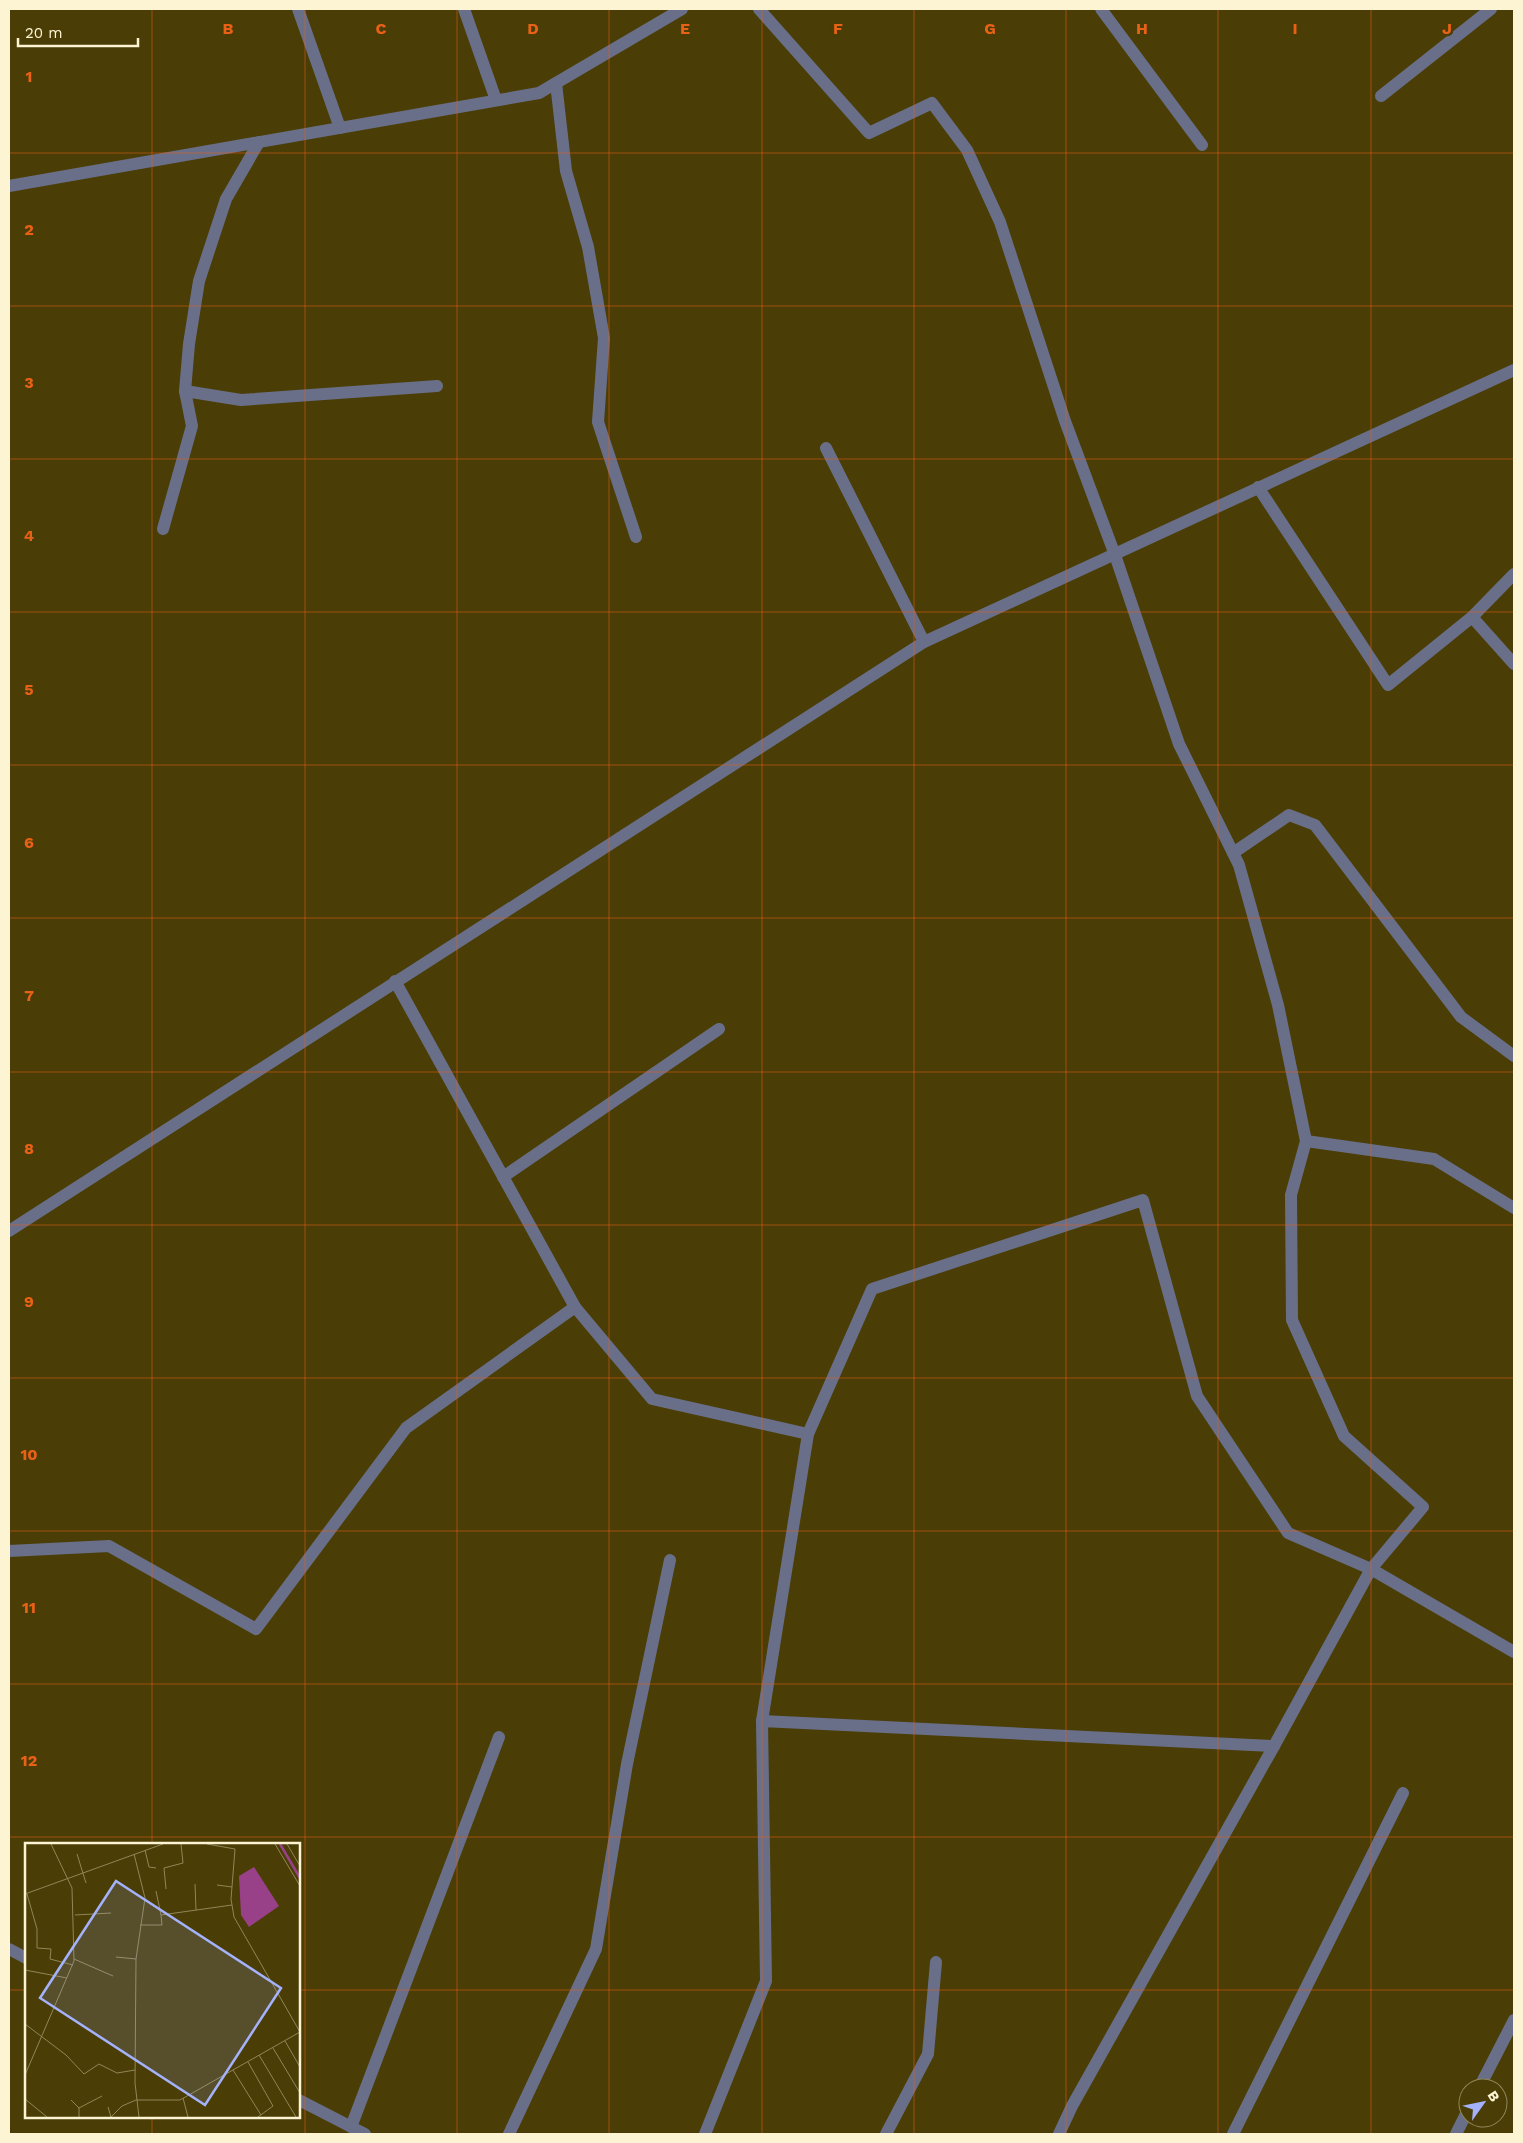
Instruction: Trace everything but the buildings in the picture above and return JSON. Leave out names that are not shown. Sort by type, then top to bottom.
[{"type":"street","points":[[298,9],[340,128]]},
{"type":"street","points":[[464,9],[496,100]]},
{"type":"street","points":[[9,186],[539,93],[682,9]]},
{"type":"street","points":[[759,9],[868,133],[932,103],[968,150],[1000,222],[1065,421],[1115,555],[1179,744],[1239,865],[1278,1005],[1306,1141],[1291,1195],[1292,1320],[1344,1436],[1423,1507],[1371,1569],[1058,2134]]},
{"type":"street","points":[[1101,9],[1202,145]]},
{"type":"street","points":[[1381,96],[1491,9]]},
{"type":"street","points":[[556,83],[566,171],[588,247],[604,338],[598,422],[636,537]]},
{"type":"street","points":[[163,529],[192,426],[185,391],[189,344],[199,280],[226,199],[259,142]]},
{"type":"street","points":[[9,1231],[924,642],[1514,370]]},
{"type":"street","points":[[185,391],[241,400],[437,386]]},
{"type":"street","points":[[826,448],[924,642]]},
{"type":"street","points":[[1258,487],[1388,685],[1472,617],[1514,574]]},
{"type":"street","points":[[1472,617],[1514,664]]},
{"type":"street","points":[[1233,853],[1289,815],[1315,826],[1460,1017],[1514,1056]]},
{"type":"street","points":[[395,981],[575,1307],[652,1399],[808,1434]]},
{"type":"street","points":[[503,1177],[719,1029]]},
{"type":"street","points":[[1306,1141],[1434,1160],[1514,1208]]},
{"type":"street","points":[[705,2134],[766,1981],[762,1721],[808,1434],[872,1290],[1143,1200],[1197,1396],[1288,1534],[1371,1569],[1514,1652]]},
{"type":"street","points":[[9,1551],[109,1546],[256,1629],[406,1428],[575,1307]]},
{"type":"street","points":[[509,2134],[596,1949],[627,1764],[670,1560]]},
{"type":"street","points":[[762,1721],[1274,1746]]},
{"type":"street","points":[[351,2127],[499,1737]]},
{"type":"street","points":[[1233,2134],[1403,1793]]},
{"type":"street","points":[[9,1949],[25,1957]]},
{"type":"street","points":[[886,2134],[928,2054],[936,1962]]},
{"type":"street","points":[[1484,2078],[1514,2020]]},
{"type":"street","points":[[300,2101],[365,2134]]}]
